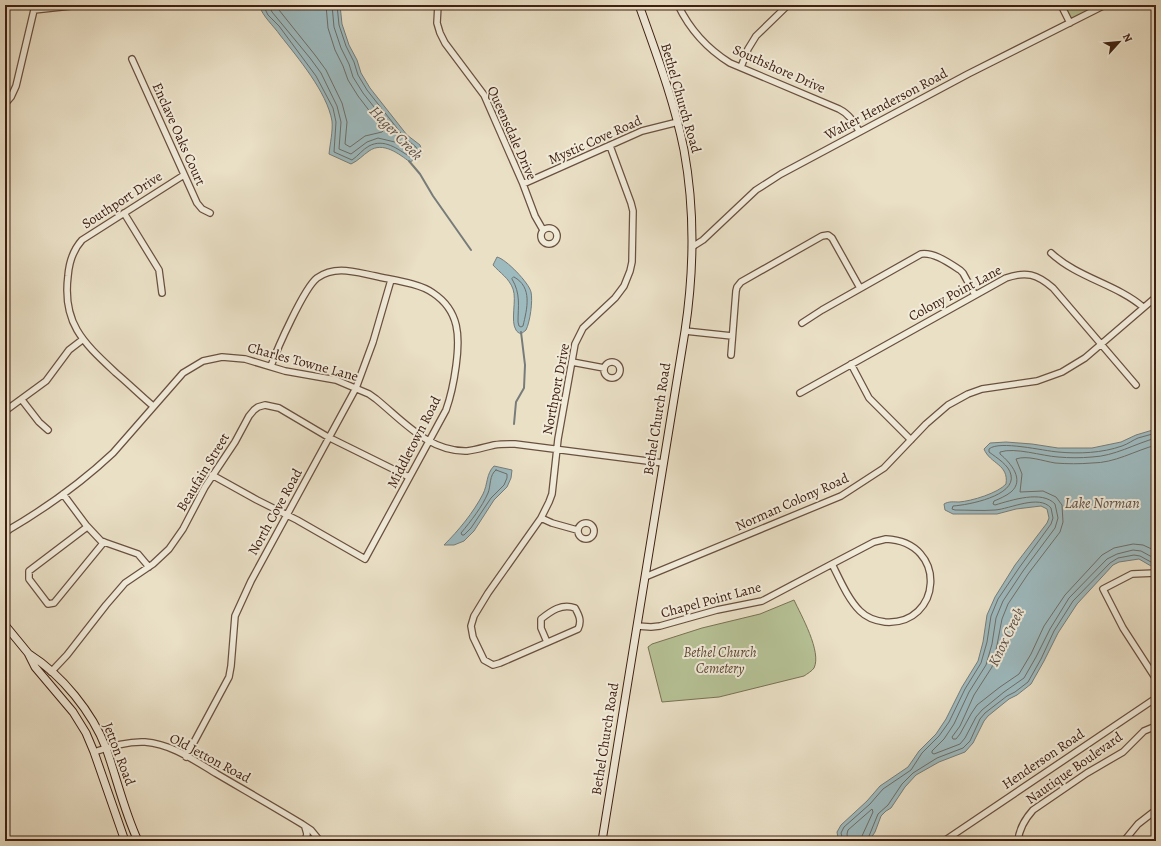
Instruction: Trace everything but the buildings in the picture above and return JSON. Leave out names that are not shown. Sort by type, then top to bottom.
[{"type":"street","points":[[5,104],[11,97],[16,86],[35,8],[80,5]]},
{"type":"street","name":"Queensdale Drive","points":[[438,5],[437,23],[445,44],[484,95],[523,184],[535,216],[543,230]]},
{"type":"street","name":"Bethel Church Road","points":[[602,841],[685,331],[691,281],[692,247],[689,184],[684,149],[669,91],[640,5]]},
{"type":"street","name":"Southshore Drive","points":[[678,5],[692,29],[709,48],[730,63],[845,112],[859,131]]},
{"type":"street","points":[[741,68],[748,49],[756,36],[788,5]]},
{"type":"street","points":[[1061,5],[1070,23]]},
{"type":"street","name":"Walter Henderson Road","points":[[692,247],[703,240],[756,190],[766,183],[859,131],[1105,5]]},
{"type":"street","name":"Enclave Oaks Court","points":[[132,59],[197,203],[202,209],[210,213]]},
{"type":"street","name":"Mystic Cove Road","points":[[523,184],[642,131],[678,122]]},
{"type":"street","name":"Northport Drive","points":[[547,642],[493,665],[484,660],[473,637],[471,626],[476,611],[510,560],[541,518],[549,502],[552,494],[557,450],[575,344],[583,328],[620,292],[624,286],[631,266],[631,203],[610,146]]},
{"type":"street","name":"Southport Drive","points":[[153,406],[96,355],[82,340],[71,320],[67,301],[67,284],[71,259],[82,240],[184,175]]},
{"type":"street","points":[[124,213],[156,265],[160,275],[162,292]]},
{"type":"street","points":[[731,355],[737,286],[762,269],[822,236],[828,235],[832,238],[860,288]]},
{"type":"street","points":[[1052,253],[1062,263],[1132,298],[1143,307]]},
{"type":"street","points":[[802,324],[812,316],[921,254],[931,254],[960,270],[975,294]]},
{"type":"street","name":"Middletown Road","points":[[271,366],[276,352],[309,287],[318,278],[327,273],[341,270],[350,271],[413,285],[433,292],[448,307],[457,326],[459,342],[450,397],[446,410],[365,559],[287,514]]},
{"type":"street","name":"Colony Point Lane","points":[[800,393],[975,294],[1014,275],[1026,274],[1033,275],[1046,282],[1053,288],[1136,385]]},
{"type":"street","name":"North Cove Road","points":[[186,756],[229,677],[235,616],[251,581],[356,388],[373,342],[391,280]]},
{"type":"street","name":"Norman Colony Road","points":[[645,577],[841,496],[884,468],[936,414],[954,401],[982,390],[1025,384],[1045,379],[1075,365],[1156,297]]},
{"type":"street","points":[[685,331],[732,336]]},
{"type":"street","points":[[5,411],[46,381],[69,350],[82,340]]},
{"type":"street","name":"Charles Towne Lane","points":[[6,529],[43,509],[90,474],[113,453],[183,373],[203,361],[222,357],[245,359],[285,371],[336,380],[356,388],[376,398],[428,441],[442,448],[468,451],[504,444],[515,444],[663,463]]},
{"type":"street","points":[[572,362],[604,368]]},
{"type":"street","points":[[851,364],[869,398],[911,440]]},
{"type":"street","points":[[22,400],[39,422],[48,430]]},
{"type":"street","name":"Beaufain Street","points":[[51,672],[67,655],[125,583],[149,567],[169,549],[183,529],[212,475],[235,442],[249,416],[258,407],[265,405],[279,408],[328,437],[410,478]]},
{"type":"street","points":[[212,475],[257,500],[287,514]]},
{"type":"street","points":[[63,494],[87,527],[101,541],[138,554],[149,567]]},
{"type":"street","points":[[541,518],[552,523],[577,530]]},
{"type":"street","points":[[87,527],[29,572],[29,579],[48,604],[54,603],[104,542]]},
{"type":"street","name":"Chapel Point Lane","points":[[637,626],[660,626],[717,610],[762,601],[832,564],[874,542],[886,539],[901,541],[915,549],[925,559],[930,577],[929,592],[923,606],[912,616],[894,622],[876,620],[860,612],[852,601],[832,564]]},
{"type":"street","points":[[1156,573],[1132,574],[1103,589],[1123,628],[1156,680]]},
{"type":"street","points":[[563,606],[575,608],[579,615],[580,624],[578,629],[547,642],[541,628],[541,619],[552,611],[563,606]]},
{"type":"street","name":"Jetton Road","points":[[5,625],[28,653],[35,667],[76,716],[86,733],[125,841]]},
{"type":"street","name":"Jetton Road","points":[[28,653],[41,662],[76,697],[92,720],[106,748],[127,815],[138,841]]},
{"type":"street","name":"Henderson Road","points":[[944,841],[1156,698]]},
{"type":"street","name":"Nautique Boulevard","points":[[1018,841],[1020,830],[1028,815],[1033,810],[1087,773],[1123,752],[1144,731],[1156,726]]},
{"type":"street","name":"Old Jetton Road","points":[[94,752],[125,743],[145,742],[164,746],[186,756],[311,830],[320,841]]},
{"type":"street","points":[[1124,841],[1138,824],[1156,810]]},
{"type":"street","points":[[305,841],[307,834],[306,827]]},
{"type":"green space","points":[[1061,5],[1105,5],[1070,22]]},
{"type":"green space","name":"Bethel Church Cemetery","points":[[794,600],[806,624],[813,643],[816,661],[814,668],[811,671],[804,676],[719,697],[662,702],[648,647],[652,644],[702,628],[760,614]]},
{"type":"water","points":[[259,5],[340,5],[342,24],[361,73],[370,88],[407,135],[420,145],[422,152],[421,156],[410,162],[391,150],[380,147],[374,148],[351,164],[329,154],[332,121],[324,99],[311,76],[266,17]]},
{"type":"water","points":[[497,257],[506,262],[517,272],[531,292],[532,296],[529,322],[526,330],[521,334],[514,326],[513,289],[507,279],[493,265]]},
{"type":"water","name":"Lake Norman","points":[[1156,429],[1156,565],[1151,566],[1139,559],[1119,562],[1113,565],[1077,604],[1058,633],[1031,684],[988,716],[973,743],[965,752],[939,762],[916,775],[905,787],[891,808],[881,816],[875,832],[869,841],[841,841],[838,838],[837,832],[841,825],[867,801],[880,786],[908,767],[919,751],[936,734],[946,719],[962,687],[978,661],[983,642],[987,615],[995,597],[1015,565],[1047,523],[1049,518],[1047,509],[1041,506],[1016,509],[997,514],[953,514],[945,510],[944,504],[946,503],[977,498],[991,493],[1006,484],[1005,472],[990,458],[984,449],[990,443],[1006,442],[1058,448],[1092,448],[1121,442],[1136,435]]},
{"type":"water","points":[[494,466],[512,470],[511,478],[507,487],[494,500],[474,531],[464,541],[454,545],[444,545],[475,508],[485,490],[488,476]]},
{"type":"waterway","name":"Hager Creek","points":[[409,161],[420,174],[433,196],[471,250]]},
{"type":"waterway","name":"Hager Creek","points":[[514,424],[516,402],[524,388],[525,365],[521,332]]},
{"type":"water label","name":"Knox Creek","points":[[1006,637]]}]
